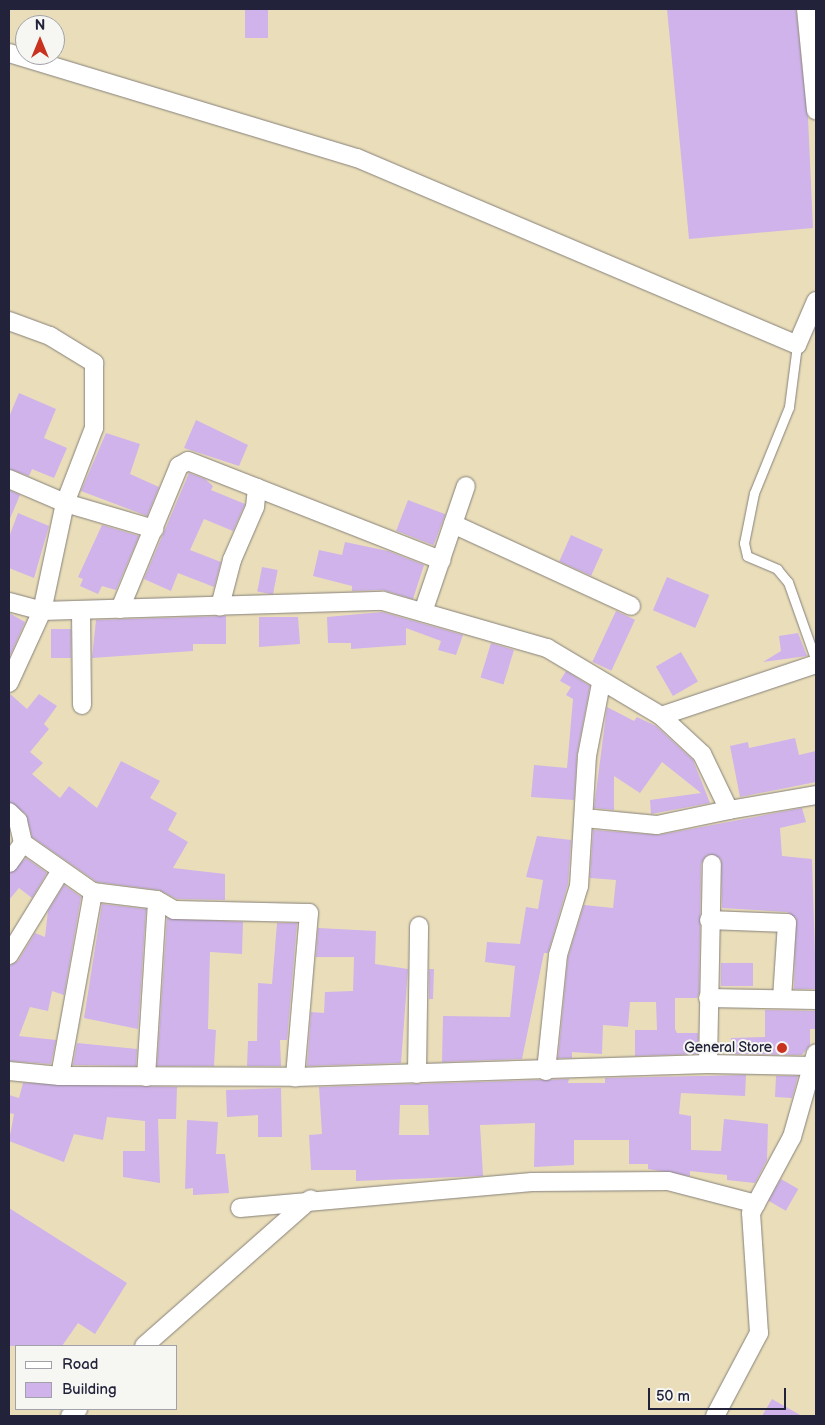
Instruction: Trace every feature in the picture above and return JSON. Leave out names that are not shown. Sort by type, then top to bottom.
[{"type":"street","points":[[806,9],[815,76],[816,111]]},
{"type":"street","points":[[9,53],[357,158],[796,345],[816,301]]},
{"type":"street","points":[[9,321],[50,336],[94,363],[94,428],[65,503],[42,611],[9,683]]},
{"type":"street","points":[[120,609],[182,462],[257,488],[441,560]]},
{"type":"street","points":[[9,479],[65,503],[154,529]]},
{"type":"street","points":[[423,612],[466,486]]},
{"type":"street","points":[[220,606],[232,560],[255,507],[257,488]]},
{"type":"street","points":[[453,524],[631,606]]},
{"type":"street","points":[[9,602],[42,611],[383,601],[548,648],[601,683],[661,716],[702,754],[729,810]]},
{"type":"street","points":[[81,610],[82,704]]},
{"type":"street","points":[[661,716],[816,663]]},
{"type":"street","points":[[546,1071],[558,955],[579,886],[587,756],[601,683]]},
{"type":"street","points":[[584,818],[656,824],[816,795]]},
{"type":"street","points":[[9,812],[18,821],[23,843],[60,872],[93,892],[157,900],[174,910],[309,913],[295,1077]]},
{"type":"street","points":[[9,863],[23,843]]},
{"type":"street","points":[[708,1064],[708,920],[712,864]]},
{"type":"street","points":[[9,954],[60,872]]},
{"type":"street","points":[[60,1076],[93,892]]},
{"type":"street","points":[[146,1077],[157,900]]},
{"type":"street","points":[[708,920],[787,923],[782,999]]},
{"type":"street","points":[[416,1074],[419,926]]},
{"type":"street","points":[[708,998],[816,1000]]},
{"type":"street","points":[[9,1071],[60,1076],[295,1077],[546,1071],[815,1059],[810,1106],[751,1213],[758,1333],[715,1416]]},
{"type":"street","points":[[240,1208],[311,1199],[532,1182],[668,1181],[756,1204]]},
{"type":"street","points":[[145,1345],[311,1199]]},
{"type":"lane","points":[[796,345],[789,407],[754,493],[744,543],[747,556],[777,569],[788,582],[816,663]]},
{"type":"building","points":[[245,9],[268,9],[268,38],[245,38]]},
{"type":"building","points":[[667,9],[796,9],[808,118],[813,228],[689,239]]},
{"type":"building","points":[[19,393],[56,409],[44,438],[67,448],[54,478],[32,469],[29,476],[9,469],[9,417]]},
{"type":"building","points":[[196,420],[248,445],[239,466],[184,448]]},
{"type":"building","points":[[106,433],[140,444],[130,474],[159,487],[147,516],[81,491]]},
{"type":"building","points":[[189,473],[205,479],[213,486],[211,490],[245,504],[233,531],[204,519],[190,550],[221,562],[214,587],[178,573],[171,591],[144,579]]},
{"type":"building","points":[[9,490],[20,495],[9,521]]},
{"type":"building","points":[[408,500],[445,514],[434,545],[396,531]]},
{"type":"building","points":[[18,513],[49,526],[34,578],[9,568],[9,537]]},
{"type":"building","points":[[102,525],[139,536],[116,590],[102,586],[98,594],[80,586],[83,579],[78,577]]},
{"type":"building","points":[[571,535],[603,549],[591,576],[559,561]]},
{"type":"building","points":[[345,542],[388,551],[424,565],[413,599],[383,590],[352,591],[352,586],[313,576],[319,550],[342,555]]},
{"type":"building","points":[[262,567],[278,570],[273,595],[257,592]]},
{"type":"building","points":[[667,577],[709,595],[695,628],[653,610]]},
{"type":"building","points":[[616,611],[635,620],[611,671],[592,662]]},
{"type":"building","points":[[382,612],[463,635],[456,655],[438,650],[441,641],[406,628],[406,645],[351,649],[351,643],[328,643],[327,617]]},
{"type":"building","points":[[9,613],[25,622],[9,658]]},
{"type":"building","points":[[226,616],[226,644],[193,644],[193,651],[92,658],[96,620]]},
{"type":"building","points":[[259,617],[298,617],[300,644],[259,647]]},
{"type":"building","points":[[51,629],[71,629],[71,658],[51,658]]},
{"type":"building","points":[[798,633],[807,656],[763,662],[781,651],[779,636]]},
{"type":"building","points":[[491,643],[514,650],[503,684],[480,677]]},
{"type":"building","points":[[681,652],[698,681],[673,696],[656,666]]},
{"type":"building","points":[[566,671],[590,686],[577,754],[574,800],[531,797],[534,765],[567,768],[573,699],[566,695],[571,687],[560,681]]},
{"type":"building","points":[[9,693],[27,709],[39,694],[57,706],[44,724],[49,729],[30,752],[43,763],[32,774],[60,798],[69,786],[97,808],[121,761],[160,781],[150,798],[177,813],[168,830],[188,842],[173,868],[225,874],[225,900],[177,899],[159,890],[97,882],[32,837],[26,814],[9,802]]},
{"type":"building","points":[[607,707],[634,721],[637,717],[656,726],[693,760],[710,803],[651,814],[650,800],[701,793],[662,762],[640,793],[614,776],[614,810],[594,808]]},
{"type":"building","points":[[795,738],[799,755],[816,751],[816,782],[740,797],[730,746],[748,742],[749,748]]},
{"type":"building","points":[[802,808],[806,822],[780,828],[782,856],[812,859],[816,989],[794,989],[796,918],[787,912],[722,908],[721,859],[707,855],[701,864],[699,993],[697,998],[675,998],[675,1029],[677,1033],[698,1033],[698,1054],[635,1056],[635,1030],[657,1030],[656,1002],[630,1002],[628,1027],[603,1025],[602,1054],[572,1052],[572,1058],[558,1058],[568,957],[584,905],[613,908],[616,880],[590,878],[593,830],[659,835]]},
{"type":"building","points":[[537,836],[571,840],[568,884],[548,953],[544,953],[522,1059],[442,1062],[443,1016],[510,1017],[515,966],[485,962],[487,942],[520,944],[526,907],[538,909],[543,880],[526,877]]},
{"type":"building","points":[[26,858],[47,873],[32,898],[19,888],[9,900],[9,874]]},
{"type":"building","points":[[64,885],[81,897],[64,995],[52,991],[48,1011],[30,1007],[19,1036],[56,1040],[51,1064],[9,1061],[9,966],[18,961],[35,933],[45,937],[48,911]]},
{"type":"building","points":[[102,904],[146,909],[138,1029],[84,1018]]},
{"type":"building","points":[[167,918],[243,922],[242,954],[210,952],[208,1029],[216,1030],[214,1066],[157,1066]]},
{"type":"building","points":[[277,923],[297,923],[287,1040],[280,1040],[281,1066],[247,1066],[248,1041],[257,1041],[258,983],[272,984]]},
{"type":"building","points":[[318,928],[376,931],[375,964],[408,969],[401,1063],[307,1066],[311,1012],[324,1013],[325,992],[353,991],[354,957],[316,957]]},
{"type":"building","points":[[721,963],[753,963],[753,986],[721,986]]},
{"type":"building","points":[[429,969],[434,969],[433,999],[429,999]]},
{"type":"building","points":[[765,1010],[816,1011],[816,1029],[810,1029],[810,1045],[802,1055],[731,1054],[731,1038],[765,1037]]},
{"type":"building","points":[[77,1043],[137,1049],[136,1066],[73,1065]]},
{"type":"building","points":[[746,1075],[745,1096],[681,1093],[679,1114],[691,1116],[691,1150],[721,1151],[724,1119],[768,1124],[767,1160],[755,1183],[727,1180],[727,1175],[690,1171],[690,1176],[648,1169],[648,1164],[629,1164],[629,1140],[574,1140],[574,1165],[534,1167],[535,1123],[480,1125],[483,1176],[356,1181],[356,1170],[311,1170],[309,1135],[322,1134],[319,1087],[569,1079],[568,1083],[605,1083],[605,1078]],"holes":[[[400,1105],[428,1105],[429,1135],[399,1135]]]},
{"type":"building","points":[[776,1076],[798,1076],[792,1098],[775,1097]]},
{"type":"building","points":[[23,1083],[177,1087],[176,1119],[158,1119],[160,1183],[123,1177],[123,1151],[145,1151],[145,1121],[107,1117],[103,1140],[74,1134],[64,1162],[9,1141],[14,1114],[9,1113],[9,1095],[19,1098]]},
{"type":"building","points":[[281,1088],[282,1137],[258,1137],[258,1115],[227,1117],[226,1090]]},
{"type":"building","points":[[187,1120],[218,1122],[216,1154],[225,1154],[229,1193],[193,1195],[193,1188],[185,1189]]},
{"type":"building","points":[[781,1179],[798,1189],[786,1211],[768,1201]]},
{"type":"building","points":[[9,1208],[127,1283],[95,1334],[78,1323],[63,1345],[9,1346]]},
{"type":"building","points":[[772,1399],[802,1416],[762,1416]]},
{"type":"place","name":"General Store","points":[[782,1048]]}]
